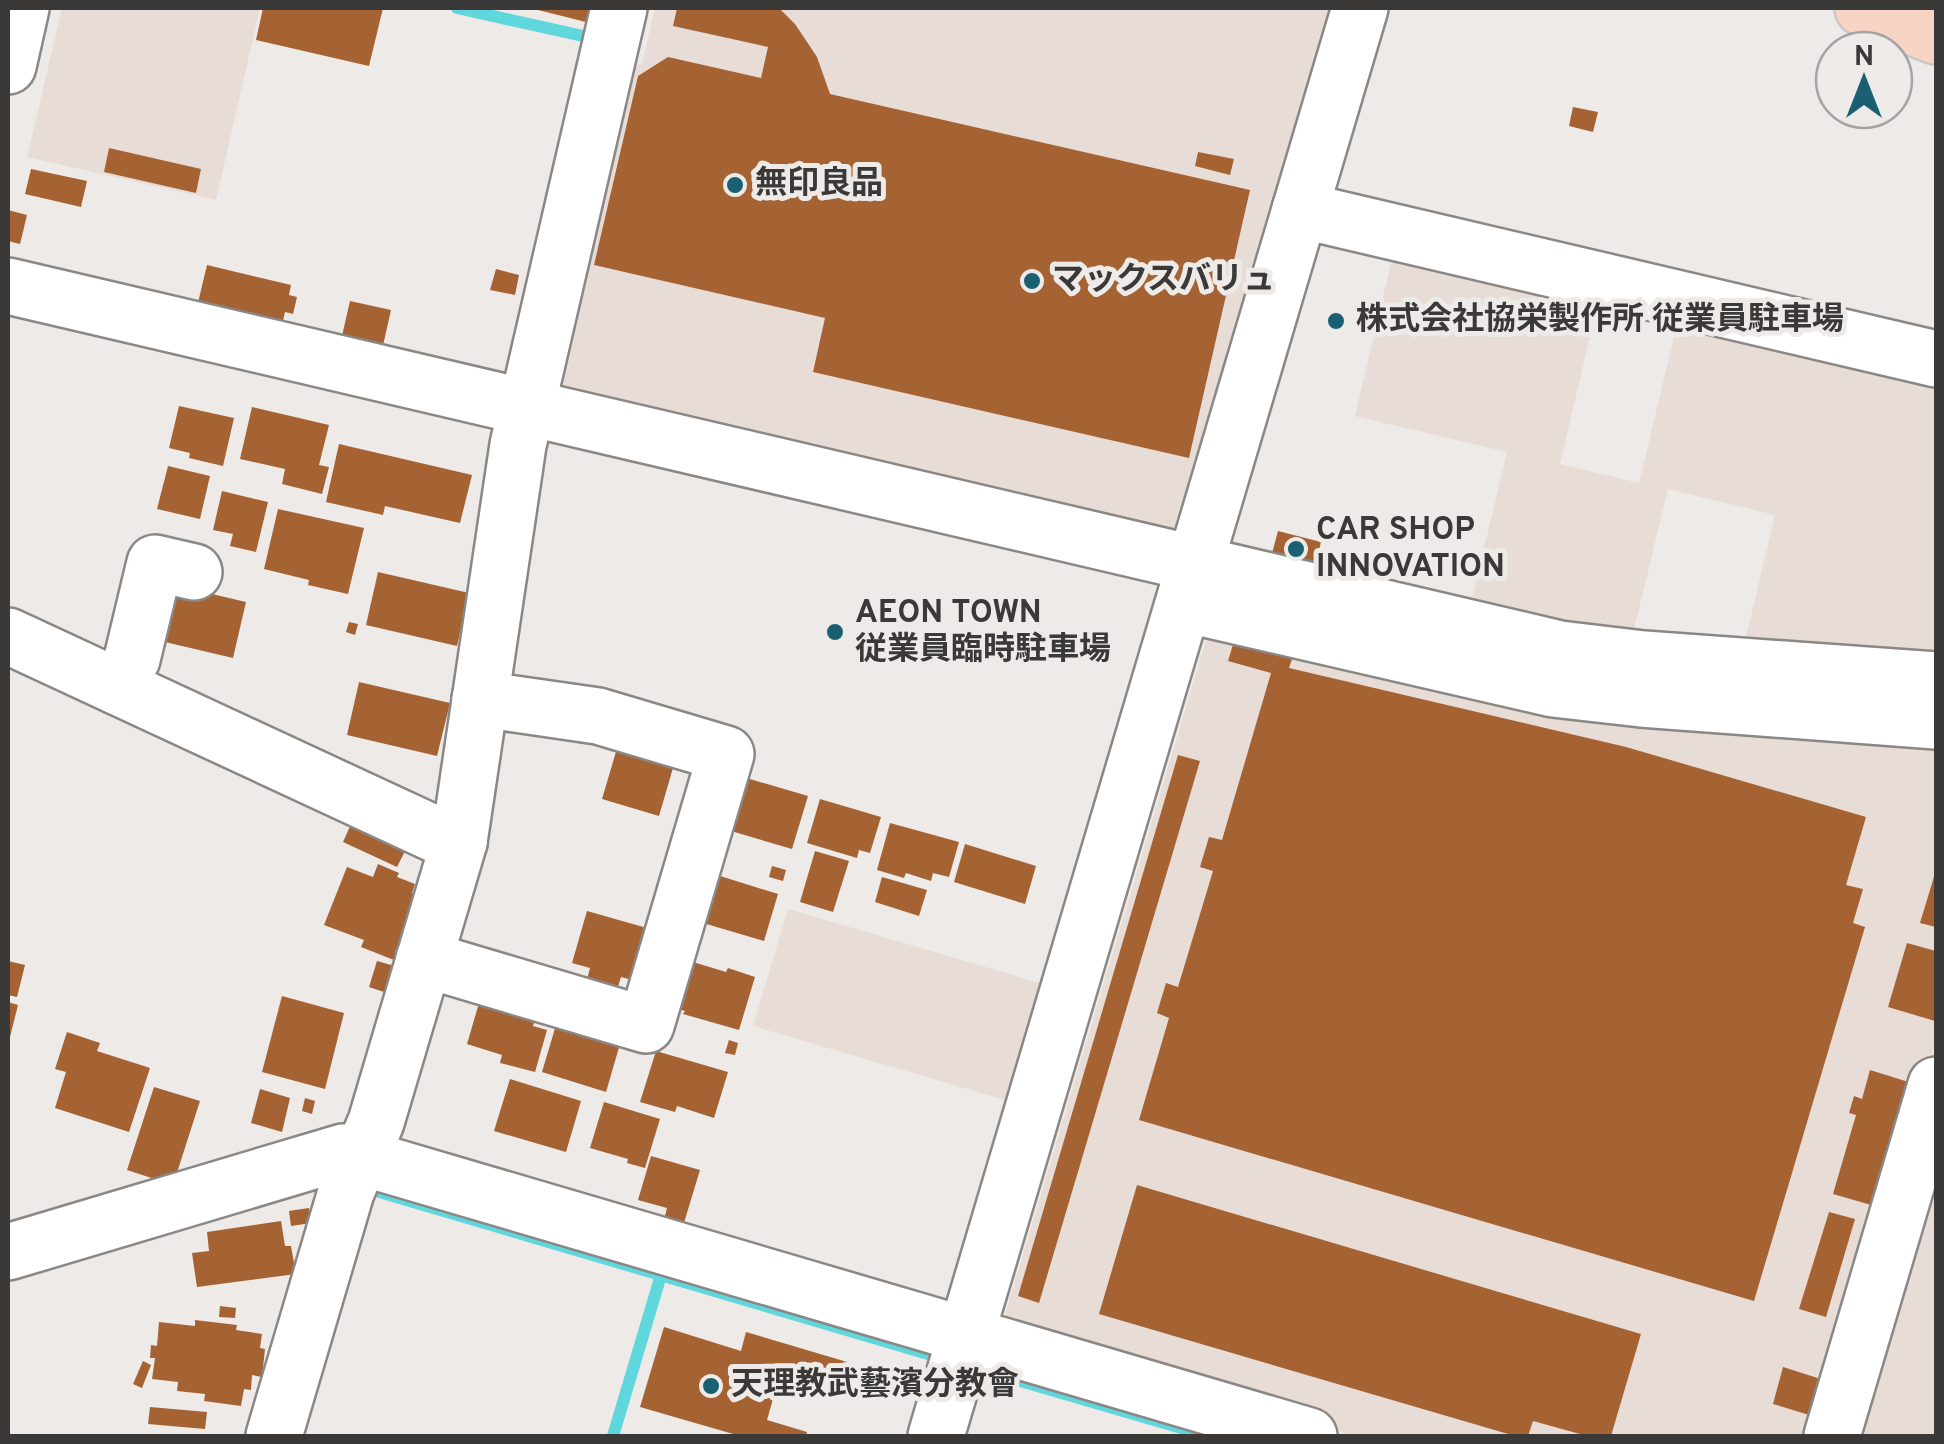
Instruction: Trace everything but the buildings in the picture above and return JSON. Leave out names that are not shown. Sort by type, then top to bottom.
[{"type":"main road","points":[[1863,8],[1936,36]]},
{"type":"street","points":[[8,66],[21,8]]},
{"type":"street","points":[[274,1436],[346,1192],[376,1122],[459,842],[523,426],[619,8]]},
{"type":"street","points":[[936,1436],[1360,8]]},
{"type":"street","points":[[1300,210],[1936,358]]},
{"type":"street","points":[[8,286],[523,426],[1189,584],[1554,689],[1641,700],[1936,721]]},
{"type":"street","points":[[8,326],[523,426]]},
{"type":"street","points":[[118,688],[132,658],[155,563],[194,572]]},
{"type":"street","points":[[1189,584],[1560,649],[1936,680]]},
{"type":"street","points":[[8,636],[459,842]]},
{"type":"street","points":[[424,959],[646,1024],[726,754],[598,716],[480,700]]},
{"type":"street","points":[[1832,1436],[1936,1084]]},
{"type":"street","points":[[8,1252],[343,1152],[961,1354],[1309,1436]]},
{"type":"shaded area","points":[[62,8],[260,8],[216,200],[27,157]]},
{"type":"shaded area","points":[[655,8],[1341,8],[1181,544],[543,395],[619,61],[642,65]]},
{"type":"shaded area","points":[[1395,246],[1600,294],[1560,464],[1639,483],[1680,312],[1936,372],[1936,664],[1743,650],[1775,515],[1668,489],[1631,642],[1469,611],[1507,452],[1355,416]]},
{"type":"shaded area","points":[[1211,623],[1936,734],[1936,1040],[1819,1436],[1354,1436],[1000,1332]]},
{"type":"shaded area","points":[[788,909],[1047,985],[1012,1102],[753,1026]]},
{"type":"shaded area","points":[[1936,1129],[1936,1436],[1845,1436]]},
{"type":"waterway","points":[[457,8],[592,38]]},
{"type":"waterway","points":[[376,1191],[945,1359]]},
{"type":"waterway","points":[[613,1436],[661,1275]]},
{"type":"waterway","points":[[969,1366],[1209,1436]]},
{"type":"place","name":"無印良品","points":[[735,185]]},
{"type":"place","name":"マックスバリュ","points":[[1032,281]]},
{"type":"place","name":"株式会社協栄製作所 従業員駐車場","points":[[1336,321]]},
{"type":"place","name":"CAR SHOP INNOVATION","points":[[1296,549]]},
{"type":"place","name":"AEON TOWN 従業員臨時駐車場","points":[[835,632]]},
{"type":"place","name":"天理教武藝濱分教會","points":[[711,1386]]}]
